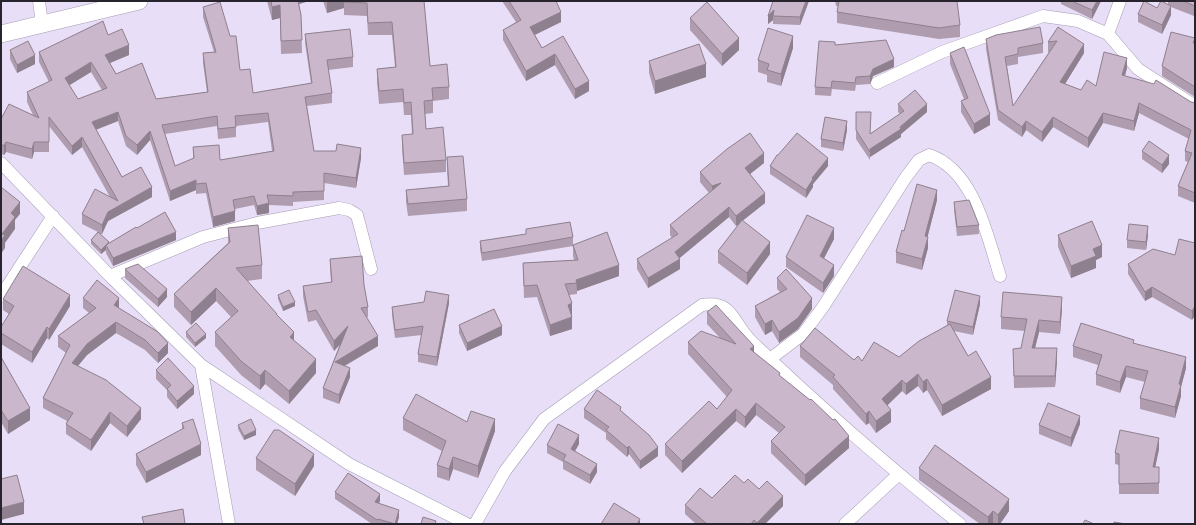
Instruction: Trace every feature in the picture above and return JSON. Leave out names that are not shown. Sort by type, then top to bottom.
[{"type":"street","points":[[39,1],[42,24]]},
{"type":"street","points":[[1,34],[139,1]]},
{"type":"street","points":[[1108,34],[1120,1]]},
{"type":"street","points":[[877,83],[942,52],[1043,16],[1078,21],[1108,34],[1138,69],[1195,106]]},
{"type":"street","points":[[770,359],[802,334],[819,313],[906,177],[920,160],[929,156],[939,159],[954,170],[977,205],[1000,276]]},
{"type":"street","points":[[1,163],[110,276],[201,365],[349,464],[467,524]]},
{"type":"street","points":[[110,276],[203,237],[257,223],[339,208],[349,210],[357,215],[371,269]]},
{"type":"street","points":[[1,296],[52,216]]},
{"type":"street","points":[[475,524],[505,471],[544,418],[702,306],[715,303],[726,308],[747,337],[770,359],[899,474],[960,524]]},
{"type":"street","points":[[201,365],[229,524]]},
{"type":"street","points":[[845,524],[899,474]]},
{"type":"building","points":[[271,1],[298,1],[301,15],[302,40],[281,41],[280,5],[272,7]]},
{"type":"building","points":[[344,1],[424,1],[430,66],[447,64],[449,87],[432,88],[433,100],[424,101],[426,129],[443,127],[446,160],[404,163],[402,135],[413,134],[411,102],[404,103],[403,89],[379,91],[377,69],[396,67],[392,22],[368,23],[367,3]]},
{"type":"building","points":[[509,1],[556,1],[561,12],[530,27],[542,48],[563,36],[589,81],[575,89],[555,54],[526,71],[503,30],[521,20]]},
{"type":"building","points":[[773,1],[806,1],[800,17],[773,16],[774,10],[768,16]]},
{"type":"building","points":[[839,1],[957,1],[960,25],[939,28],[837,12]]},
{"type":"building","points":[[1072,1],[1097,1],[1092,10]]},
{"type":"building","points":[[1144,1],[1157,8],[1161,1],[1171,6],[1162,25],[1138,14]]},
{"type":"building","points":[[1183,1],[1195,1],[1195,6]]},
{"type":"building","points":[[220,2],[230,36],[236,36],[240,70],[250,69],[253,93],[312,83],[305,34],[350,29],[353,57],[327,60],[332,93],[305,97],[314,151],[336,151],[337,144],[361,148],[356,178],[324,173],[324,191],[293,192],[293,196],[267,195],[269,203],[257,206],[254,196],[233,200],[235,211],[213,217],[206,183],[196,184],[196,180],[170,191],[150,131],[137,145],[126,136],[118,112],[92,122],[122,177],[141,167],[152,187],[108,212],[102,225],[82,214],[95,189],[118,201],[82,137],[72,146],[49,117],[49,142],[34,142],[32,149],[6,142],[4,146],[1,144],[1,119],[9,104],[39,118],[27,92],[52,80],[39,52],[103,21],[108,35],[122,29],[129,45],[105,55],[116,74],[142,63],[156,99],[208,92],[203,53],[216,52],[203,7]],"holes":[[[91,62],[107,88],[78,99],[65,78]],[[268,113],[274,151],[220,160],[219,145],[193,147],[194,158],[175,166],[162,125],[217,116],[218,129],[236,127],[235,116]]]},
{"type":"building","points":[[707,2],[739,38],[722,54],[690,18]]},
{"type":"building","points":[[1040,27],[1043,43],[1018,48],[1018,54],[1005,57],[1013,106],[1057,41],[1048,42],[1058,27],[1084,44],[1060,82],[1081,90],[1087,80],[1096,86],[1104,52],[1127,58],[1122,75],[1154,84],[1156,80],[1195,103],[1195,193],[1178,186],[1192,153],[1185,151],[1191,130],[1139,103],[1134,121],[1103,113],[1088,138],[1053,117],[1042,132],[1026,121],[1022,127],[998,110],[986,39],[996,35]]},
{"type":"building","points":[[768,28],[793,36],[781,74],[767,70],[769,64],[758,60]]},
{"type":"building","points":[[1171,32],[1195,38],[1193,43],[1195,44],[1195,87],[1162,66]]},
{"type":"building","points":[[886,40],[894,59],[873,69],[870,76],[856,77],[855,83],[832,81],[831,88],[815,87],[819,41],[835,42],[835,45]]},
{"type":"building","points":[[28,41],[35,55],[17,65],[10,50]]},
{"type":"building","points":[[699,44],[706,64],[655,81],[649,61]]},
{"type":"building","points":[[964,47],[990,114],[974,124],[961,101],[968,98],[950,53]]},
{"type":"building","points":[[915,90],[927,104],[900,127],[901,129],[870,149],[870,152],[856,130],[856,112],[871,112],[870,134],[904,111],[898,104]]},
{"type":"building","points":[[825,117],[847,121],[843,143],[821,139]]},
{"type":"building","points":[[750,133],[764,153],[745,168],[765,193],[736,216],[729,207],[675,252],[680,259],[648,278],[637,259],[678,234],[670,225],[721,183],[712,186],[700,172],[727,149]]},
{"type":"building","points":[[797,133],[828,158],[812,178],[813,179],[806,190],[770,166],[777,155]]},
{"type":"building","points":[[1149,141],[1169,155],[1162,165],[1142,151]]},
{"type":"building","points":[[463,156],[467,199],[408,204],[406,190],[449,186],[447,157]]},
{"type":"building","points":[[917,184],[937,190],[925,236],[928,237],[922,259],[896,252],[902,230],[904,231]]},
{"type":"building","points":[[1,187],[20,202],[11,213],[15,217],[2,234],[5,235],[1,241]]},
{"type":"building","points":[[969,200],[979,225],[957,227],[954,202]]},
{"type":"building","points":[[165,212],[176,232],[113,258],[106,245]]},
{"type":"building","points":[[807,215],[834,228],[820,256],[834,265],[823,283],[786,257]]},
{"type":"building","points":[[742,220],[770,242],[747,273],[718,251]]},
{"type":"building","points":[[1092,221],[1102,245],[1093,249],[1096,256],[1071,266],[1058,235]]},
{"type":"building","points":[[570,222],[573,237],[482,253],[480,241],[526,234],[526,229]]},
{"type":"building","points":[[1129,224],[1148,226],[1146,242],[1127,240]]},
{"type":"building","points":[[258,225],[262,265],[236,268],[276,314],[294,332],[290,337],[316,359],[289,391],[265,370],[260,376],[241,361],[215,332],[238,311],[216,288],[191,312],[174,294],[230,242],[228,228]]},
{"type":"building","points":[[98,232],[109,242],[101,250],[91,240]]},
{"type":"building","points":[[607,232],[619,265],[576,280],[577,283],[565,284],[572,303],[568,305],[572,317],[550,325],[537,285],[524,286],[523,263],[578,260],[573,245]]},
{"type":"building","points":[[1179,239],[1195,243],[1195,306],[1192,311],[1152,287],[1145,292],[1128,264],[1153,249],[1175,255]]},
{"type":"building","points":[[362,256],[364,285],[368,307],[361,308],[378,336],[335,362],[350,368],[339,395],[323,388],[348,326],[334,341],[316,310],[308,312],[303,286],[332,282],[330,259]]},
{"type":"building","points":[[138,264],[167,289],[158,299],[125,269]]},
{"type":"building","points":[[23,266],[70,295],[49,329],[47,327],[32,352],[1,333],[1,327],[14,306],[3,299]]},
{"type":"building","points":[[786,269],[812,298],[798,318],[779,332],[772,320],[765,324],[755,306],[787,289],[777,278]]},
{"type":"building","points":[[97,280],[119,298],[114,305],[158,332],[168,343],[158,353],[145,340],[116,322],[87,344],[72,363],[106,380],[141,408],[127,426],[110,412],[91,440],[66,424],[73,413],[43,398],[70,345],[58,336],[96,308],[83,298]]},
{"type":"building","points":[[289,290],[295,302],[283,307],[278,295]]},
{"type":"building","points":[[955,290],[980,296],[973,327],[947,321]]},
{"type":"building","points":[[426,291],[449,295],[437,357],[418,354],[423,326],[395,330],[392,307],[424,302]]},
{"type":"building","points":[[1003,292],[1062,297],[1060,322],[1039,320],[1032,348],[1057,348],[1055,376],[1014,376],[1013,349],[1021,348],[1027,319],[1001,317]]},
{"type":"building","points":[[716,305],[754,346],[750,349],[780,373],[779,375],[810,400],[811,399],[833,420],[835,419],[849,436],[805,475],[771,441],[785,427],[756,403],[745,417],[736,409],[682,461],[665,444],[709,401],[717,409],[732,390],[688,342],[701,331],[736,344],[707,312]]},
{"type":"building","points":[[494,309],[502,326],[467,343],[459,325]]},
{"type":"building","points":[[196,323],[206,334],[195,343],[186,332]]},
{"type":"building","points":[[1081,323],[1134,340],[1133,343],[1186,357],[1175,407],[1140,398],[1148,371],[1126,366],[1120,382],[1096,374],[1102,355],[1073,346]]},
{"type":"building","points":[[950,324],[968,356],[976,351],[991,377],[942,405],[927,379],[923,382],[918,374],[906,384],[902,380],[882,399],[891,410],[876,421],[869,411],[866,414],[833,377],[835,375],[800,346],[815,328],[854,360],[858,356],[862,361],[874,342],[899,357],[919,341]]},
{"type":"building","points":[[1,357],[30,408],[8,421],[1,410]]},
{"type":"building","points":[[168,358],[194,386],[177,401],[167,389],[171,385],[156,370]]},
{"type":"building","points":[[597,390],[621,407],[620,410],[649,435],[658,447],[640,461],[629,446],[627,448],[606,430],[609,427],[584,409]]},
{"type":"building","points":[[416,394],[467,422],[471,411],[495,419],[478,466],[453,457],[449,469],[437,465],[446,441],[403,418]]},
{"type":"building","points":[[1048,403],[1080,416],[1071,438],[1039,425]]},
{"type":"building","points":[[193,419],[201,444],[146,472],[136,454],[184,428],[182,423]]},
{"type":"building","points":[[251,419],[256,430],[244,436],[238,425]]},
{"type":"building","points":[[558,424],[579,435],[571,449],[597,464],[590,475],[563,460],[566,455],[547,445]]},
{"type":"building","points":[[274,430],[279,430],[314,454],[295,484],[256,458]]},
{"type":"building","points":[[1120,430],[1159,438],[1153,467],[1159,467],[1159,483],[1119,484],[1119,454],[1115,453]]},
{"type":"building","points":[[935,445],[1009,499],[998,515],[993,511],[988,517],[919,468]]},
{"type":"building","points":[[348,473],[380,494],[375,502],[399,510],[395,524],[377,520],[335,492]]},
{"type":"building","points":[[17,475],[24,502],[1,508],[1,479]]},
{"type":"building","points":[[735,475],[744,483],[748,479],[759,489],[767,481],[783,496],[757,523],[754,520],[751,524],[707,524],[685,505],[700,488],[712,498]]},
{"type":"building","points":[[614,503],[640,519],[637,524],[601,524]]},
{"type":"building","points":[[183,509],[185,524],[144,524],[142,517]]},
{"type":"building","points":[[423,517],[436,521],[435,524],[421,524]]},
{"type":"building","points":[[1085,520],[1094,524],[1083,524]]},
{"type":"building","points":[[1114,522],[1126,524],[1114,524]]}]
